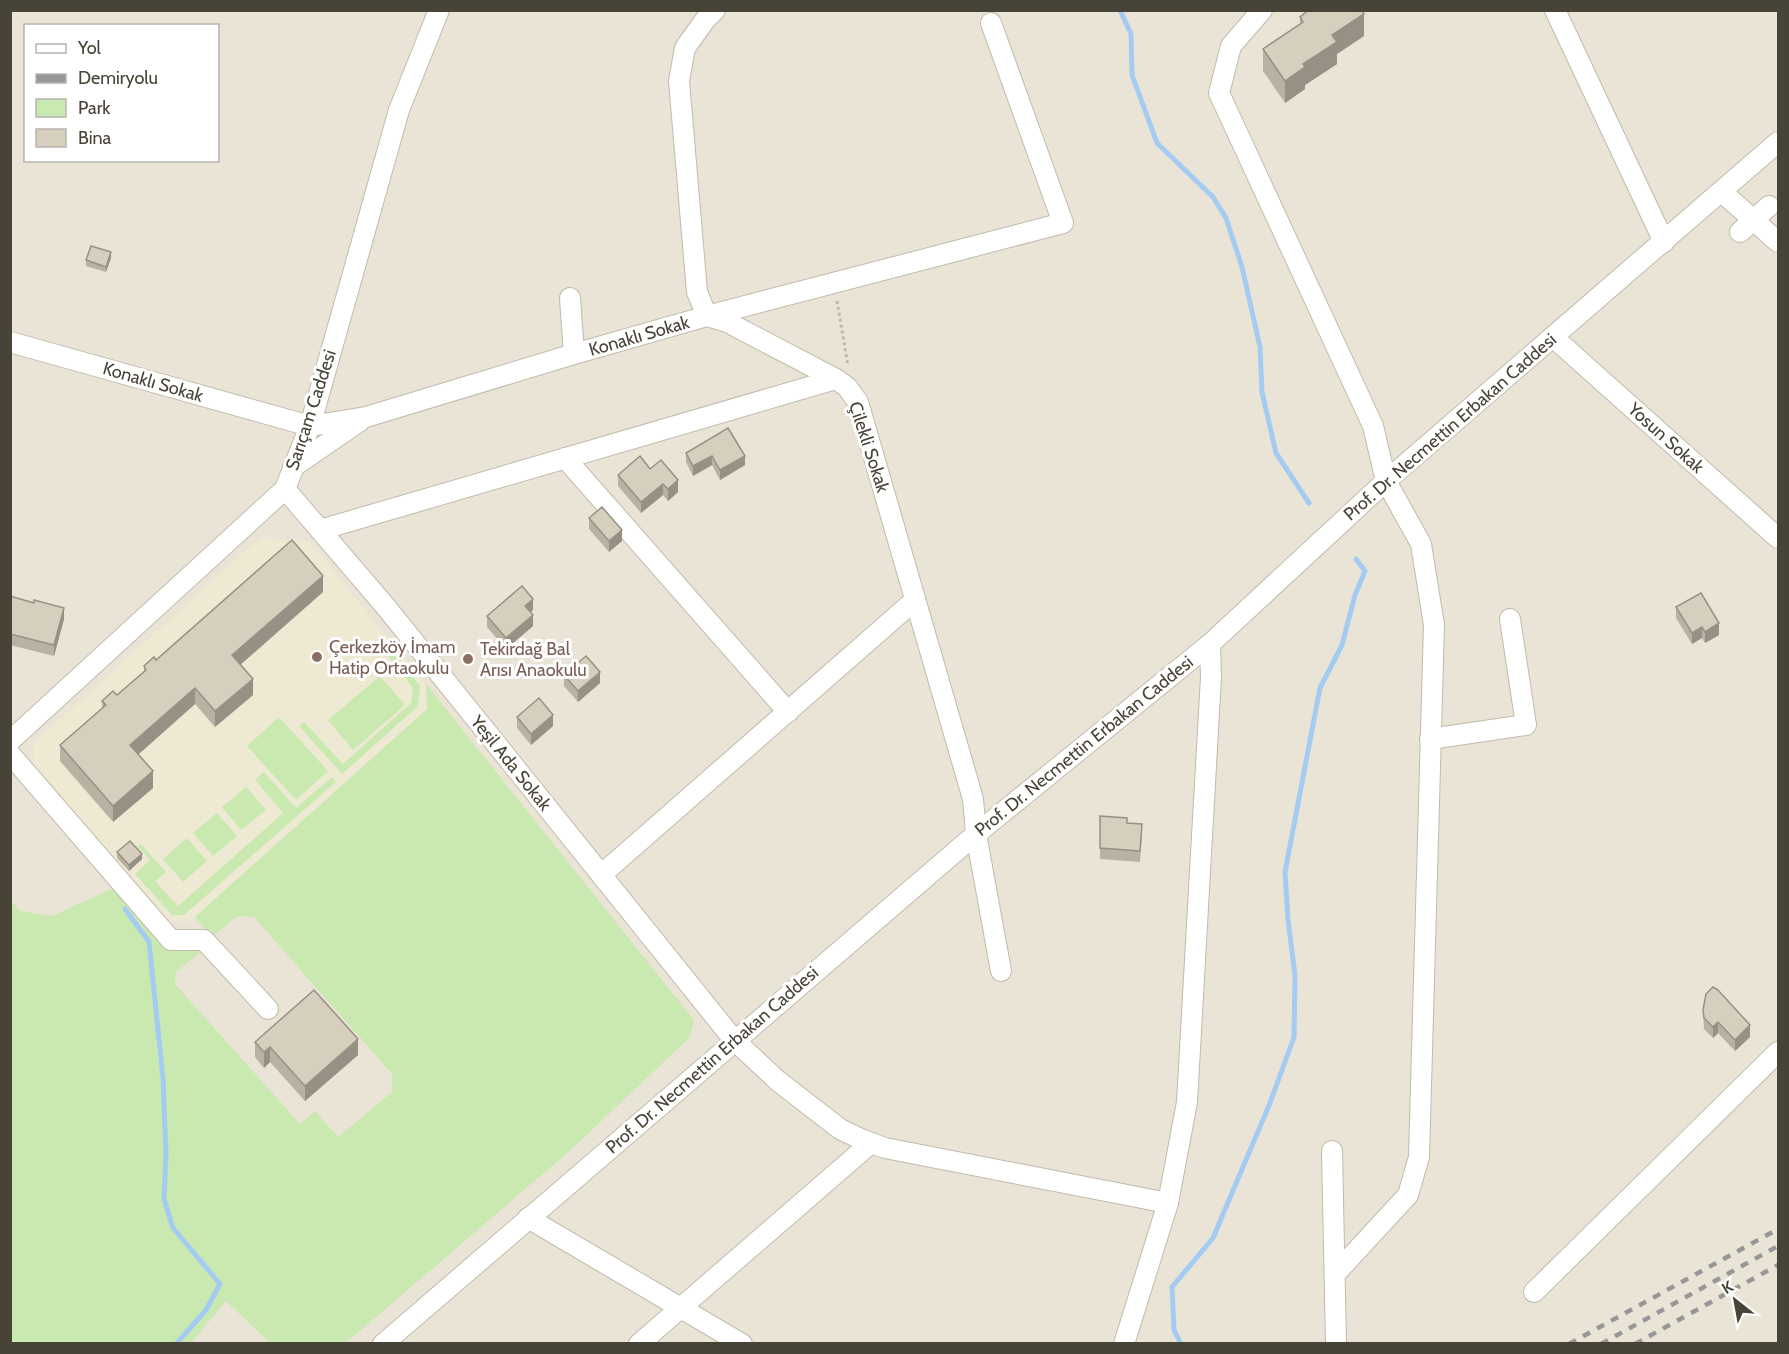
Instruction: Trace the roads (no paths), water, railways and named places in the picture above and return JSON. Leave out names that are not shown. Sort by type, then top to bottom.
[{"type":"street","name":"Sarıçam Caddesi","points":[[10,741],[285,489],[309,426],[399,110],[439,10]]},
{"type":"street","points":[[715,10],[685,48],[679,81],[697,292],[707,316],[727,322],[841,383]]},
{"type":"street","points":[[1262,10],[1231,46],[1219,93],[1373,426],[1386,481],[1420,544],[1434,625],[1419,1157],[1408,1195],[1336,1273]]},
{"type":"street","points":[[1555,10],[1664,242]]},
{"type":"street","name":"Konaklı Sokak","points":[[10,342],[309,426],[366,417],[707,316],[1063,223],[991,23]]},
{"type":"street","name":"Prof. Dr. Necmettin Erbakan Caddesi","points":[[382,1344],[976,834],[1210,644],[1386,481],[1779,142]]},
{"type":"street","points":[[1722,192],[1747,226],[1779,242]]},
{"type":"street","points":[[1747,226],[1769,206]]},
{"type":"street","points":[[570,298],[574,354]]},
{"type":"street","name":"Yosun Sokak","points":[[1553,338],[1778,536]]},
{"type":"street","points":[[321,530],[565,458],[841,383]]},
{"type":"street","name":"Çilekli Sokak","points":[[841,383],[858,402],[973,799],[976,834],[1001,971]]},
{"type":"street","points":[[293,467],[366,417]]},
{"type":"street","points":[[565,458],[788,712]]},
{"type":"street","name":"Yeşil Ada Sokak","points":[[285,489],[394,616],[734,1040],[778,1081],[840,1129],[885,1148],[1168,1203]]},
{"type":"street","points":[[601,875],[915,600]]},
{"type":"street","points":[[1430,740],[1526,725],[1509,619]]},
{"type":"street","points":[[1124,1344],[1168,1203],[1187,1102],[1212,677],[1210,644]]},
{"type":"street","points":[[10,754],[171,940],[204,940],[268,1009]]},
{"type":"street","points":[[1534,1292],[1779,1053]]},
{"type":"street","points":[[639,1344],[871,1143]]},
{"type":"street","points":[[1332,1151],[1336,1344]]},
{"type":"street","points":[[528,1218],[742,1344]]},
{"type":"waterway","points":[[1120,10],[1131,34],[1132,75],[1157,143],[1213,197],[1226,218],[1242,267],[1260,347],[1262,392],[1276,453],[1309,503]]},
{"type":"waterway","points":[[1181,1344],[1174,1330],[1172,1287],[1213,1238],[1270,1103],[1294,1037],[1295,975],[1285,872],[1320,688],[1342,645],[1355,595],[1365,571],[1356,559]]},
{"type":"waterway","points":[[125,909],[149,942],[163,1078],[166,1155],[164,1199],[173,1228],[220,1284],[206,1310],[176,1344]]},
{"type":"railway","points":[[1569,1344],[1778,1229]]},
{"type":"railway","points":[[1601,1344],[1778,1246]]},
{"type":"railway","points":[[1635,1344],[1778,1265]]},
{"type":"place","name":"Çerkezköy İmam Hatip Ortaokulu","points":[[317,657]]},
{"type":"place","name":"Tekirdağ Bal Arısı Anaokulu","points":[[468,659]]}]
